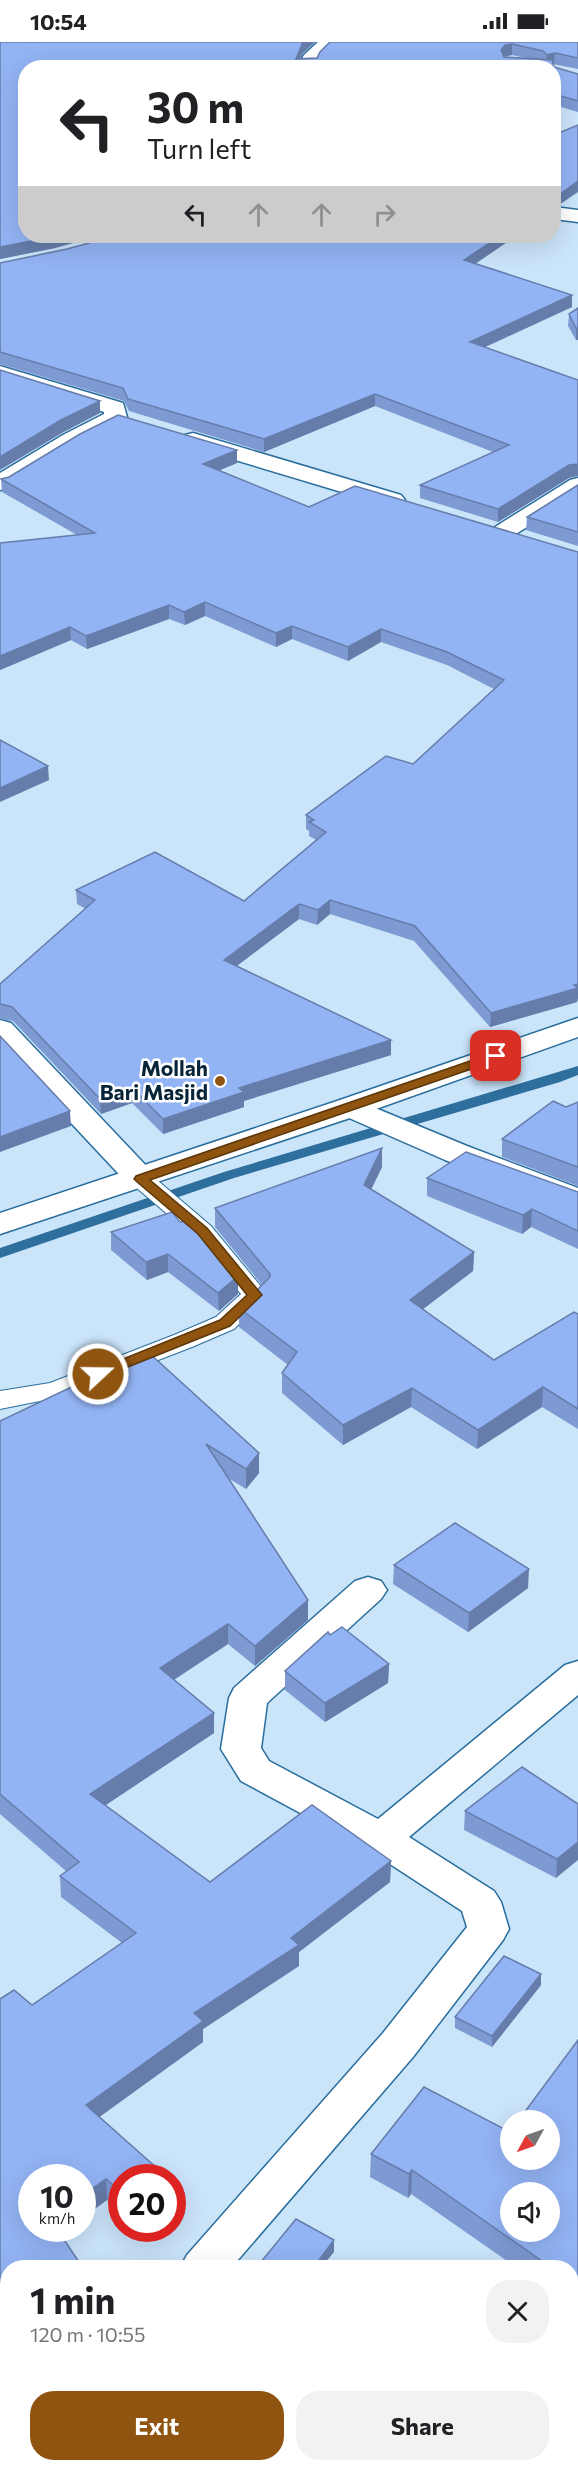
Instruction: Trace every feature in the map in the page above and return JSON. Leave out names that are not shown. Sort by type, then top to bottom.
[{"type":"street","points":[[310,60],[328,42]]},
{"type":"street","points":[[561,214],[578,216]]},
{"type":"street","points":[[0,373],[115,408],[116,417]]},
{"type":"street","points":[[0,483],[71,440],[116,417],[139,424]]},
{"type":"street","points":[[173,434],[412,505]]},
{"type":"street","points":[[535,542],[491,529],[578,485]]},
{"type":"street","points":[[0,1224],[363,1112],[578,1027]]},
{"type":"street","points":[[0,1029],[141,1179]]},
{"type":"street","points":[[363,1112],[456,1153],[578,1199]]},
{"type":"street","points":[[210,2260],[398,2045],[488,1929],[480,1902],[381,1839],[255,1771],[242,1749],[248,1698],[368,1590]]},
{"type":"street","points":[[381,1839],[578,1674]]},
{"type":"lane","points":[[0,1400],[56,1390],[225,1323],[255,1295],[202,1231],[141,1179]]},
{"type":"building","points":[[0,42],[303,42],[296,59],[317,58],[330,42],[578,42],[578,58],[555,53],[547,55],[543,51],[512,44],[505,45],[501,50],[504,57],[552,60],[18,60],[18,243],[21,243],[0,247]]},
{"type":"building","points":[[561,69],[578,74],[578,101],[561,96]]},
{"type":"building","points":[[578,125],[578,181],[561,193],[561,132]]},
{"type":"building","points":[[89,243],[490,243],[464,260],[572,295],[470,342],[578,380],[578,464],[569,465],[498,509],[420,485],[509,445],[375,394],[264,439],[128,399],[123,388],[0,352],[0,263]]},
{"type":"building","points":[[578,308],[578,328],[576,328],[569,314]]},
{"type":"building","points":[[0,370],[100,401],[61,420],[0,457]]},
{"type":"building","points":[[118,415],[237,450],[203,464],[309,507],[355,486],[578,552],[578,984],[574,985],[578,988],[491,1013],[415,926],[330,900],[318,910],[299,904],[224,960],[391,1040],[239,1088],[244,1092],[163,1119],[132,1088],[100,1099],[12,1007],[0,1004],[0,984],[95,900],[76,890],[155,852],[244,901],[326,832],[309,822],[314,820],[306,815],[386,756],[413,764],[504,680],[447,652],[381,629],[348,647],[292,626],[276,633],[205,602],[184,612],[169,605],[86,636],[70,627],[0,656],[0,543],[95,533],[1,479],[9,477],[80,434]]},
{"type":"building","points":[[578,485],[578,532],[527,517]]},
{"type":"building","points":[[0,740],[48,766],[0,788]]},
{"type":"building","points":[[0,1036],[70,1111],[0,1137]]},
{"type":"building","points":[[553,1101],[566,1107],[578,1102],[578,1167],[502,1139]]},
{"type":"building","points":[[382,1148],[364,1185],[474,1252],[410,1300],[494,1360],[574,1312],[578,1314],[578,1409],[543,1387],[478,1430],[412,1388],[343,1425],[282,1373],[297,1352],[239,1308],[270,1277],[270,1274],[215,1208]]},
{"type":"building","points":[[466,1152],[578,1192],[578,1231],[532,1209],[523,1215],[427,1178]]},
{"type":"building","points":[[172,1212],[180,1222],[191,1220],[238,1276],[218,1293],[168,1254],[146,1262],[111,1232]]},
{"type":"building","points":[[147,1351],[259,1453],[246,1469],[206,1444],[308,1600],[255,1646],[228,1624],[160,1668],[214,1713],[90,1794],[210,1882],[312,1805],[391,1861],[291,1938],[299,1945],[194,2013],[203,2021],[86,2105],[152,2164],[108,2164],[108,2181],[106,2179],[96,2186],[96,2164],[18,2164],[18,2242],[66,2242],[78,2260],[0,2260],[0,1999],[14,1990],[32,2005],[136,1933],[60,1876],[79,1862],[0,1794],[0,1421]]},
{"type":"building","points":[[455,1523],[529,1569],[469,1613],[394,1565]]},
{"type":"building","points":[[342,1627],[389,1664],[325,1703],[285,1671],[328,1632],[330,1635]]},
{"type":"building","points":[[522,1767],[578,1804],[578,1842],[557,1859],[465,1811]]},
{"type":"building","points":[[504,1956],[541,1974],[492,2036],[455,2017]]},
{"type":"building","points":[[578,2040],[578,2260],[541,2260],[515,2242],[560,2242],[560,2182],[500,2182],[500,2232],[412,2170],[409,2174],[371,2154],[424,2087],[500,2127],[500,2170],[560,2170],[560,2110],[526,2110]]},
{"type":"building","points":[[296,2219],[334,2240],[319,2260],[263,2260]]},
{"type":"waterway","points":[[0,1253],[229,1175],[555,1079],[578,1070]]},
{"type":"place","name":"Mollah Bari Masjid","points":[[220,1081]]},
{"type":"route","points":[[98,1374],[225,1323],[255,1295],[202,1231],[141,1179],[496,1056]]}]
